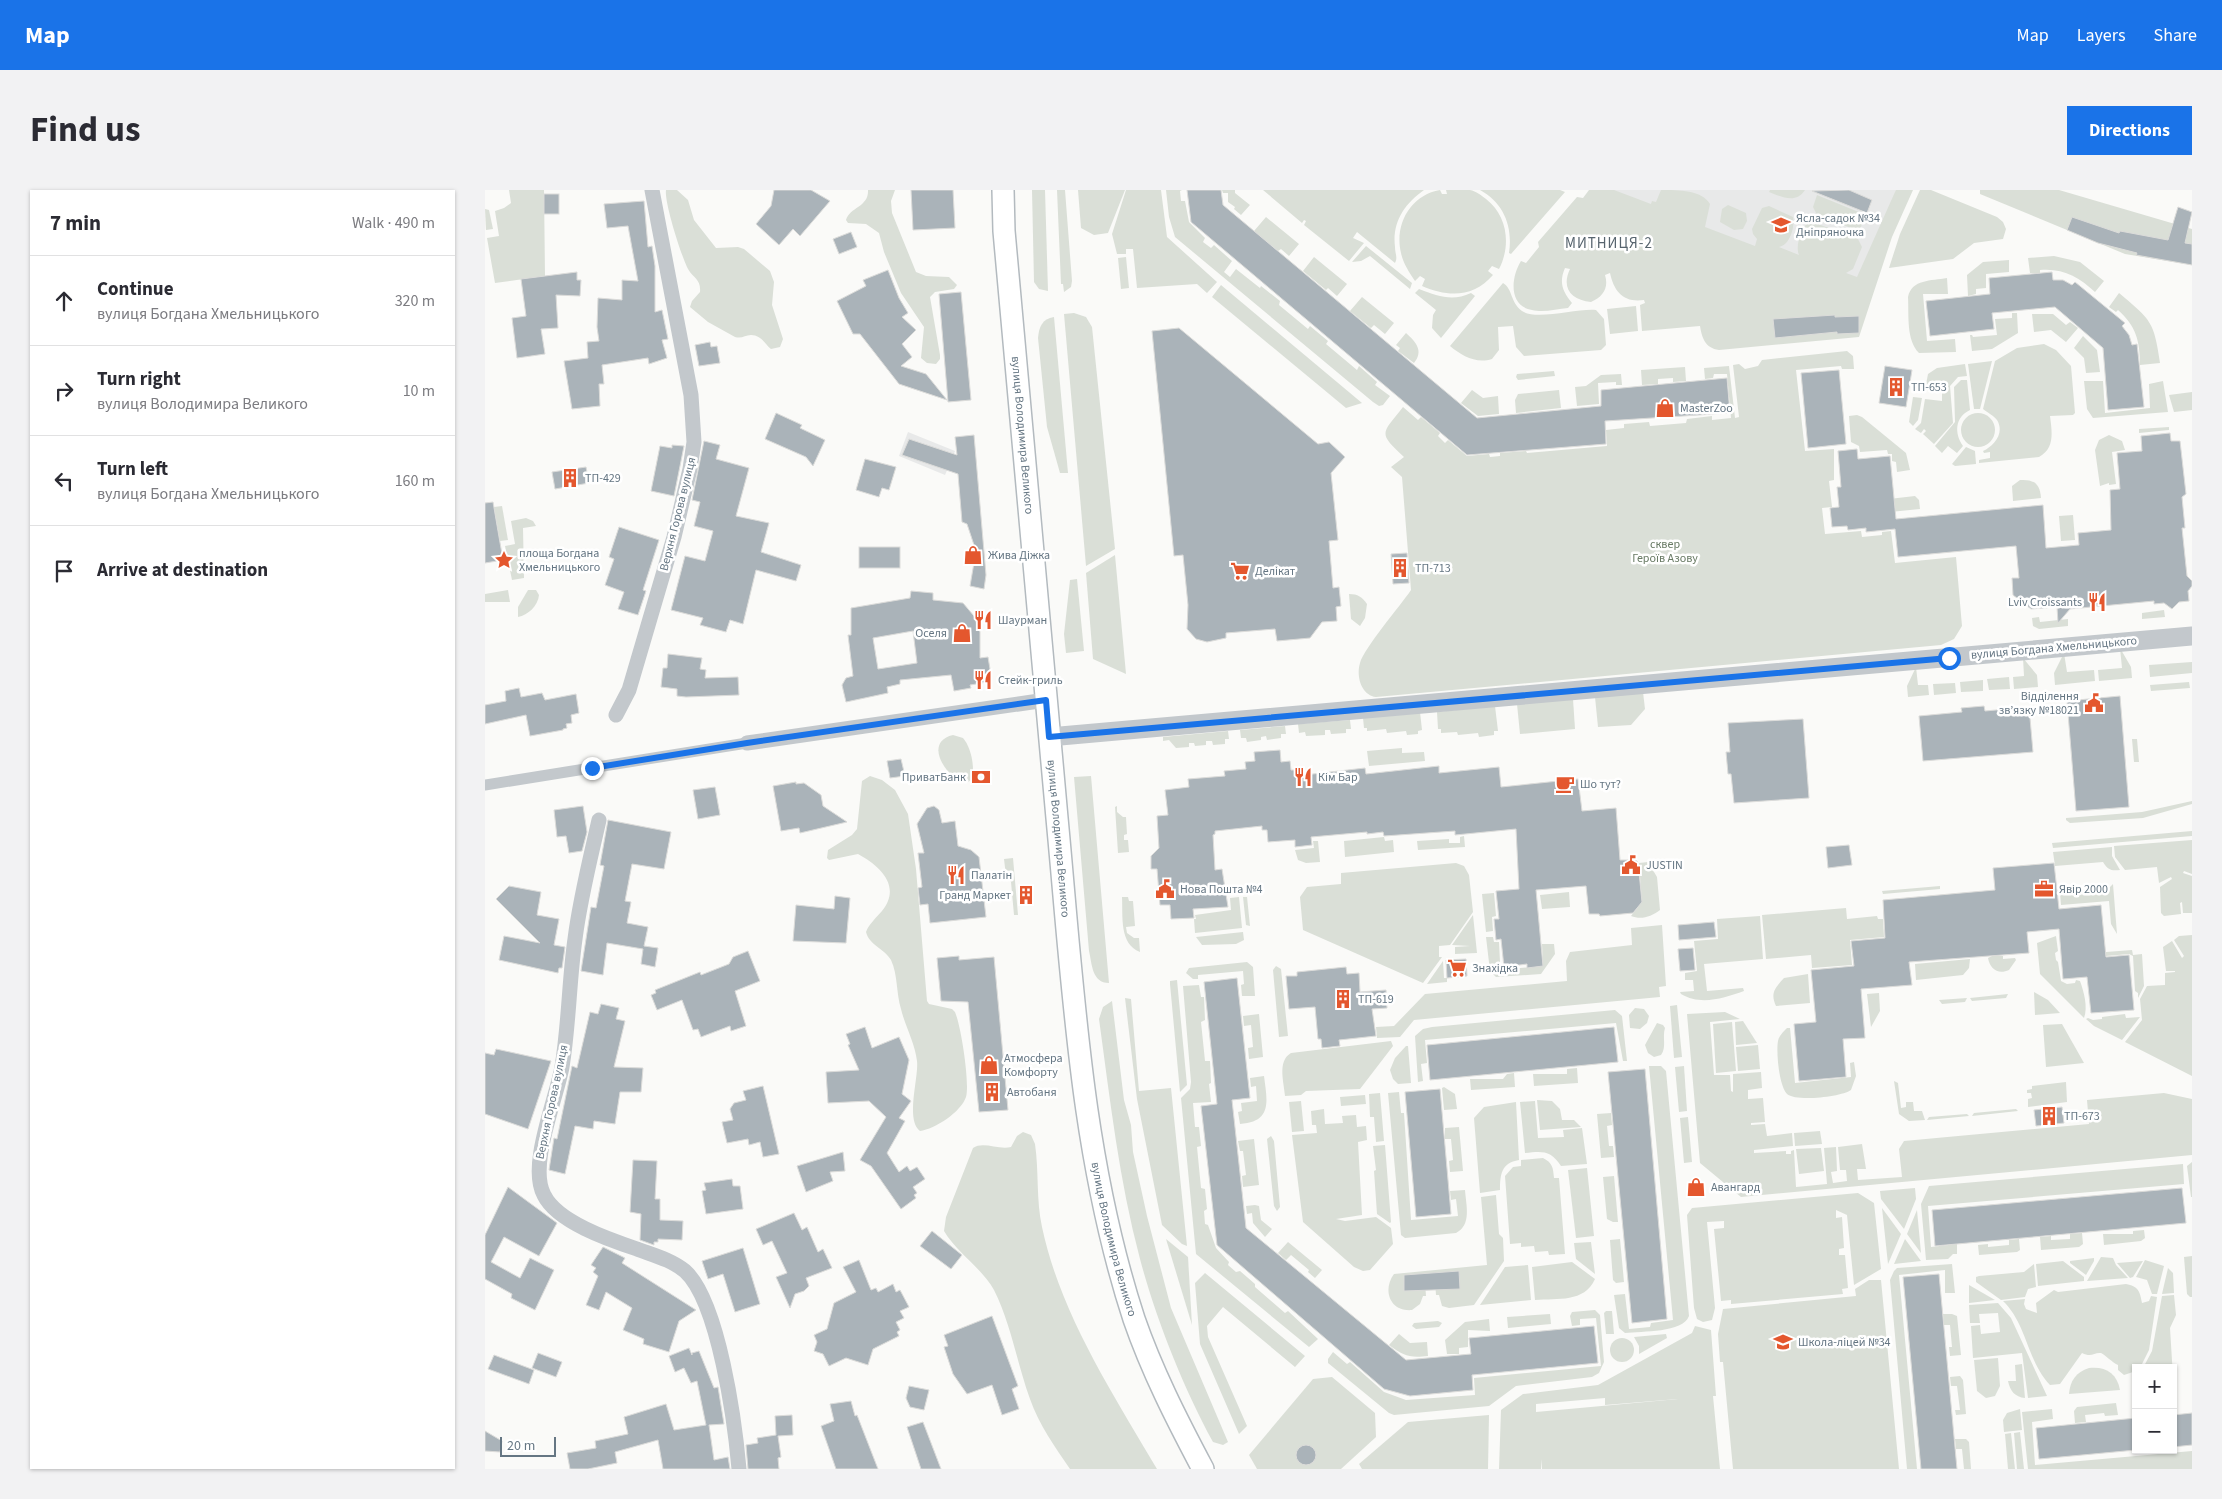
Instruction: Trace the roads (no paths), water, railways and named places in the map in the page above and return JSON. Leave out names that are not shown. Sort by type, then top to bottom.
[{"type":"main road","name":"вулиця Володимира Великого","points":[[1003,190],[1004,230],[1049,737],[1079,1054],[1091,1140],[1118,1262],[1136,1323],[1159,1381],[1203,1469]]},
{"type":"street","name":"Верхня Горова вулиця","points":[[616,715],[624,703],[631,684],[674,537],[694,442],[691,395],[651,190]]},
{"type":"street","name":"вулиця Богдана Хмельницького","points":[[1049,737],[2192,636]]},
{"type":"street","points":[[485,785],[747,743],[1046,700]]},
{"type":"street","name":"Верхня Горова вулиця","points":[[599,820],[577,925],[565,1045],[540,1158],[539,1184],[548,1203],[562,1215],[600,1234],[671,1262],[685,1272],[695,1284],[706,1307],[724,1368],[733,1415],[739,1469]]},
{"type":"place","name":"Ясла-садок №34 Дніпряночка","points":[[1781,225]]},
{"type":"place","name":"ТП-653","points":[[1896,387]]},
{"type":"place","name":"MasterZoo","points":[[1665,408]]},
{"type":"place","name":"ТП-429","points":[[570,478]]},
{"type":"place","name":"Жива Діжка","points":[[973,555]]},
{"type":"place","name":"площа Богдана Хмельницького","points":[[504,560]]},
{"type":"place","name":"ТП-713","points":[[1400,568]]},
{"type":"place","name":"Делікат","points":[[1240,571]]},
{"type":"place","name":"Lviv Croissants","points":[[2097,602]]},
{"type":"place","name":"Шаурман","points":[[983,620]]},
{"type":"place","name":"Оселя","points":[[962,633]]},
{"type":"place","name":"Стейк-гриль","points":[[983,680]]},
{"type":"place","name":"Відділення зв’язку №18021","points":[[2094,703]]},
{"type":"place","name":"ПриватБанк","points":[[981,777]]},
{"type":"place","name":"Кім Бар","points":[[1303,777]]},
{"type":"place","name":"Шо тут?","points":[[1565,784]]},
{"type":"place","name":"JUSTIN","points":[[1631,865]]},
{"type":"place","name":"Палатін","points":[[956,875]]},
{"type":"place","name":"Нова Пошта №4","points":[[1165,889]]},
{"type":"place","name":"Явір 2000","points":[[2044,889]]},
{"type":"place","name":"Гранд Маркет","points":[[1026,895]]},
{"type":"place","name":"Знахідка","points":[[1457,968]]},
{"type":"place","name":"ТП-619","points":[[1343,999]]},
{"type":"place","name":"Атмосфера Комфорту","points":[[989,1065]]},
{"type":"place","name":"Автобаня","points":[[992,1092]]},
{"type":"place","name":"ТП-673","points":[[2049,1116]]},
{"type":"place","name":"Авангард","points":[[1696,1187]]},
{"type":"place","name":"Школа-ліцей №34","points":[[1783,1342]]},
{"type":"district","name":"МИТНИЦЯ-2","points":[[1609,243]]},
{"type":"park label","name":"сквер Героїв Азову","points":[[1665,551]]}]
